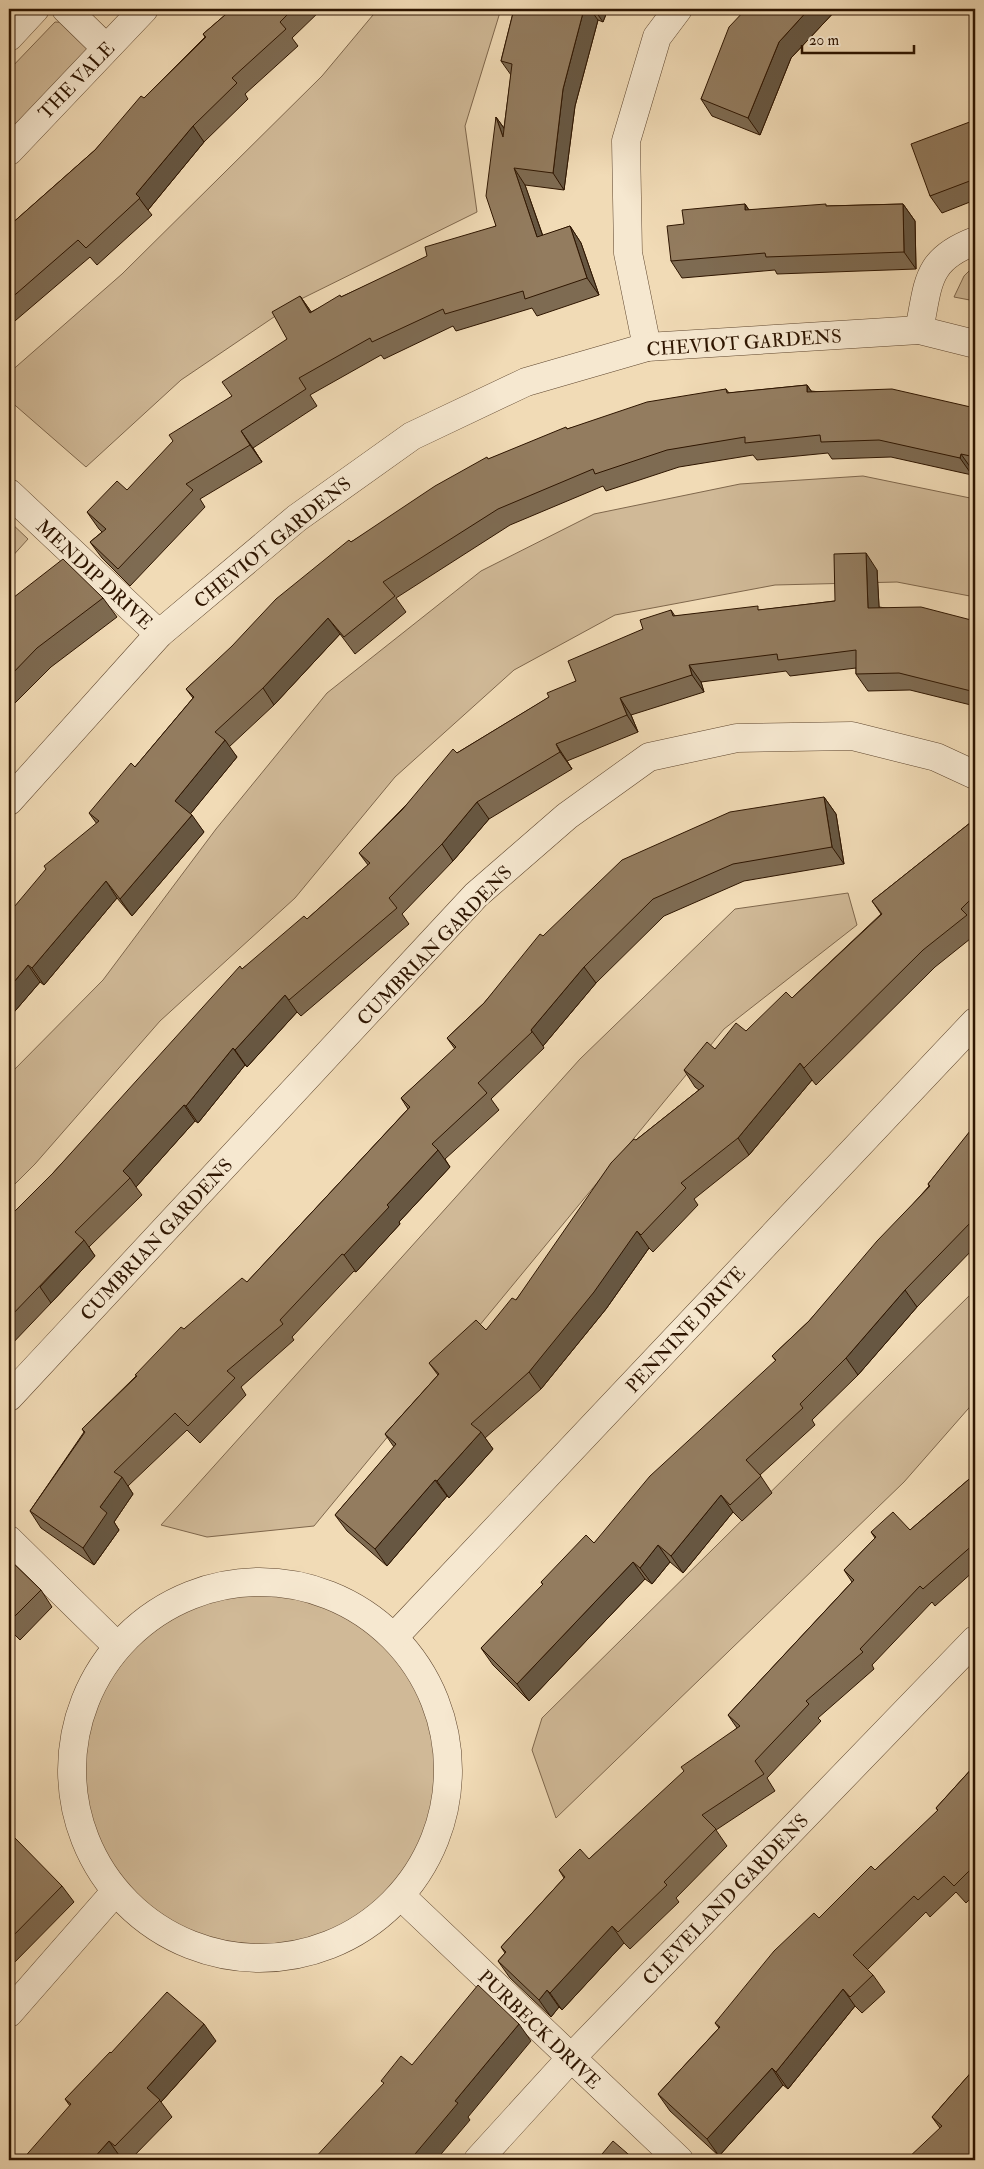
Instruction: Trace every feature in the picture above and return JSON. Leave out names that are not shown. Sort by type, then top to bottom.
[{"type":"street","points":[[9,37],[35,9]]},
{"type":"street","points":[[66,9],[106,48]]},
{"type":"street","name":"THE VALE","points":[[9,150],[144,9]]},
{"type":"street","points":[[647,347],[628,253],[626,141],[657,37],[678,9]]},
{"type":"street","points":[[919,330],[929,280],[939,261],[957,248],[975,241]]},
{"type":"street","name":"CHEVIOT GARDENS","points":[[9,802],[159,634],[297,518],[412,436],[526,382],[647,347],[919,330],[975,344]]},
{"type":"street","name":"MENDIP DRIVE","points":[[9,493],[159,634]]},
{"type":"street","name":"CUMBRIAN GARDENS","points":[[9,1397],[476,896],[567,816],[649,757],[737,738],[852,736],[936,757],[975,775]]},
{"type":"street","name":"PENNINE DRIVE","points":[[395,1636],[975,1022]]},
{"type":"street","points":[[9,1540],[117,1646]]},
{"type":"street","points":[[260,1580],[325,1592],[395,1636],[434,1692],[450,1758],[444,1820],[402,1897],[352,1936],[285,1958],[206,1952],[160,1931],[115,1892],[84,1840],[70,1764],[84,1700],[117,1646],[145,1619],[204,1589],[260,1580]]},
{"type":"street","name":"CLEVELAND GARDENS","points":[[478,2160],[571,2058],[975,1640]]},
{"type":"street","points":[[9,2013],[115,1892]]},
{"type":"street","name":"PURBECK DRIVE","points":[[402,1897],[679,2160]]},
{"type":"shaded area","points":[[378,9],[501,9],[465,126],[477,212],[299,300],[181,380],[86,467],[9,400],[9,373],[122,274],[322,76]]},
{"type":"shaded area","points":[[55,22],[74,23],[93,54],[9,140],[9,70]]},
{"type":"shaded area","points":[[975,265],[975,301],[954,297],[964,276]]},
{"type":"shaded area","points":[[863,476],[975,499],[975,597],[897,582],[775,585],[615,615],[514,670],[395,777],[295,898],[160,1021],[35,1164],[9,1190],[9,1075],[103,980],[216,829],[327,693],[481,571],[594,514],[740,484]]},
{"type":"shaded area","points":[[9,521],[28,539],[9,560]]},
{"type":"shaded area","points":[[848,893],[857,925],[724,1029],[314,1526],[207,1537],[161,1525],[580,1059],[735,909]]},
{"type":"shaded area","points":[[975,1290],[975,1401],[904,1482],[556,1818],[532,1750],[542,1718]]},
{"type":"shaded area","points":[[260,1582],[278,1583],[315,1590],[349,1604],[393,1637],[426,1681],[440,1715],[447,1752],[447,1788],[440,1825],[426,1859],[393,1903],[349,1936],[315,1950],[278,1957],[260,1958],[242,1957],[205,1950],[171,1936],[127,1903],[94,1859],[80,1825],[73,1788],[72,1770],[73,1752],[80,1715],[94,1681],[127,1637],[171,1604],[205,1590],[242,1583]]},
{"type":"building","points":[[232,9],[293,9],[280,22],[286,29],[232,78],[237,83],[193,126],[136,194],[140,198],[86,248],[78,240],[9,300],[9,226],[95,150],[141,96],[144,98],[206,37],[203,34]]},
{"type":"building","points":[[514,9],[584,9],[563,89],[553,173],[514,168],[537,237],[570,226],[587,278],[525,299],[523,291],[445,314],[443,309],[372,342],[370,338],[299,378],[306,389],[241,431],[250,445],[186,484],[193,490],[118,569],[90,542],[106,529],[87,512],[117,481],[127,490],[173,441],[169,435],[232,396],[222,382],[287,339],[272,312],[300,296],[310,313],[340,295],[341,297],[427,256],[425,247],[496,226],[486,196],[496,117],[503,137],[512,64],[501,61]]},
{"type":"building","points":[[746,9],[809,9],[779,42],[748,118],[701,99],[729,27]]},
{"type":"building","points":[[975,120],[975,179],[930,196],[911,144]]},
{"type":"building","points":[[745,204],[745,210],[826,204],[826,206],[903,204],[904,252],[766,257],[765,253],[671,261],[667,226],[684,224],[682,210]]},
{"type":"building","points":[[807,385],[807,392],[892,389],[975,408],[975,457],[961,454],[960,458],[879,440],[821,442],[820,435],[745,443],[745,437],[667,450],[595,474],[593,469],[498,509],[383,582],[395,596],[344,637],[328,618],[263,688],[215,732],[225,740],[175,801],[192,815],[120,899],[106,881],[32,968],[28,965],[9,988],[9,913],[46,869],[44,866],[99,821],[89,813],[131,763],[135,767],[194,697],[186,689],[232,646],[276,599],[349,540],[351,542],[435,486],[487,457],[488,459],[566,427],[567,429],[647,402],[726,389],[727,393]]},
{"type":"building","points":[[866,553],[868,608],[921,607],[975,621],[975,692],[899,673],[856,674],[856,650],[778,660],[777,654],[689,665],[692,675],[620,698],[627,715],[556,744],[560,752],[477,802],[442,844],[389,898],[397,908],[289,1000],[285,995],[235,1050],[233,1048],[186,1106],[184,1105],[123,1171],[130,1178],[75,1232],[84,1240],[9,1318],[9,1213],[11,1215],[53,1173],[240,966],[242,969],[304,916],[307,919],[370,863],[359,853],[402,810],[453,749],[457,753],[549,697],[547,693],[576,681],[568,661],[643,629],[640,620],[671,610],[673,616],[758,606],[758,610],[835,601],[834,554]]},
{"type":"building","points":[[63,559],[103,598],[37,648],[9,677],[9,601]]},
{"type":"building","points":[[824,797],[832,847],[733,864],[653,899],[584,967],[531,1030],[532,1032],[478,1083],[487,1093],[432,1144],[438,1150],[387,1205],[389,1207],[280,1320],[283,1324],[227,1371],[235,1378],[188,1426],[175,1413],[114,1472],[122,1477],[100,1507],[107,1513],[83,1548],[30,1511],[85,1432],[82,1429],[137,1376],[135,1375],[181,1327],[184,1329],[242,1278],[247,1282],[410,1107],[401,1098],[456,1047],[447,1038],[484,1003],[540,934],[543,936],[622,860],[730,812]]},
{"type":"building","points":[[975,819],[975,895],[961,909],[967,915],[923,950],[804,1068],[800,1063],[738,1138],[681,1183],[686,1188],[641,1235],[637,1231],[594,1292],[529,1372],[471,1424],[481,1432],[437,1481],[435,1480],[375,1549],[335,1515],[396,1444],[385,1434],[439,1374],[429,1363],[476,1320],[486,1330],[512,1298],[516,1300],[611,1163],[634,1139],[636,1140],[704,1086],[684,1070],[707,1042],[715,1049],[736,1023],[746,1031],[786,992],[792,998],[882,914],[872,901]]},
{"type":"building","points":[[974,1126],[975,1222],[973,1220],[905,1290],[846,1358],[800,1404],[803,1408],[746,1460],[761,1476],[730,1505],[721,1495],[671,1556],[658,1545],[640,1568],[633,1562],[517,1684],[481,1648],[543,1584],[541,1582],[586,1535],[594,1543],[650,1476],[776,1360],[772,1356],[809,1321],[877,1241],[930,1186],[928,1184]]},
{"type":"building","points":[[975,1474],[975,1543],[923,1589],[920,1586],[860,1649],[863,1652],[806,1701],[809,1704],[755,1761],[764,1774],[702,1815],[716,1829],[664,1882],[667,1885],[618,1932],[612,1926],[550,1993],[547,1990],[539,2000],[498,1961],[506,1952],[501,1947],[565,1877],[559,1870],[580,1849],[589,1859],[684,1771],[681,1767],[740,1726],[728,1715],[854,1580],[844,1570],[876,1537],[871,1532],[893,1512],[910,1530]]},
{"type":"building","points":[[9,1559],[41,1590],[9,1622]]},
{"type":"building","points":[[975,1765],[975,1856],[972,1860],[975,1865],[954,1886],[944,1876],[918,1900],[914,1896],[853,1955],[873,1975],[850,1997],[843,1989],[776,2072],[772,2068],[707,2139],[658,2094],[720,2027],[715,2023],[774,1951],[814,1913],[819,1918],[871,1866],[875,1870],[938,1810],[936,1808]]},
{"type":"building","points":[[14,1837],[62,1886],[9,1940],[9,1842]]},
{"type":"building","points":[[478,1985],[519,2024],[455,2101],[458,2103],[410,2160],[313,2160],[384,2083],[381,2081],[401,2056],[412,2065]]},
{"type":"building","points":[[167,1992],[204,2024],[147,2088],[160,2100],[115,2146],[109,2141],[92,2160],[22,2160],[71,2104],[65,2099],[111,2053]]},
{"type":"building","points":[[975,2068],[975,2149],[966,2160],[906,2160],[942,2126],[932,2117]]},
{"type":"building","points":[[613,2141],[635,2160],[597,2160]]}]
